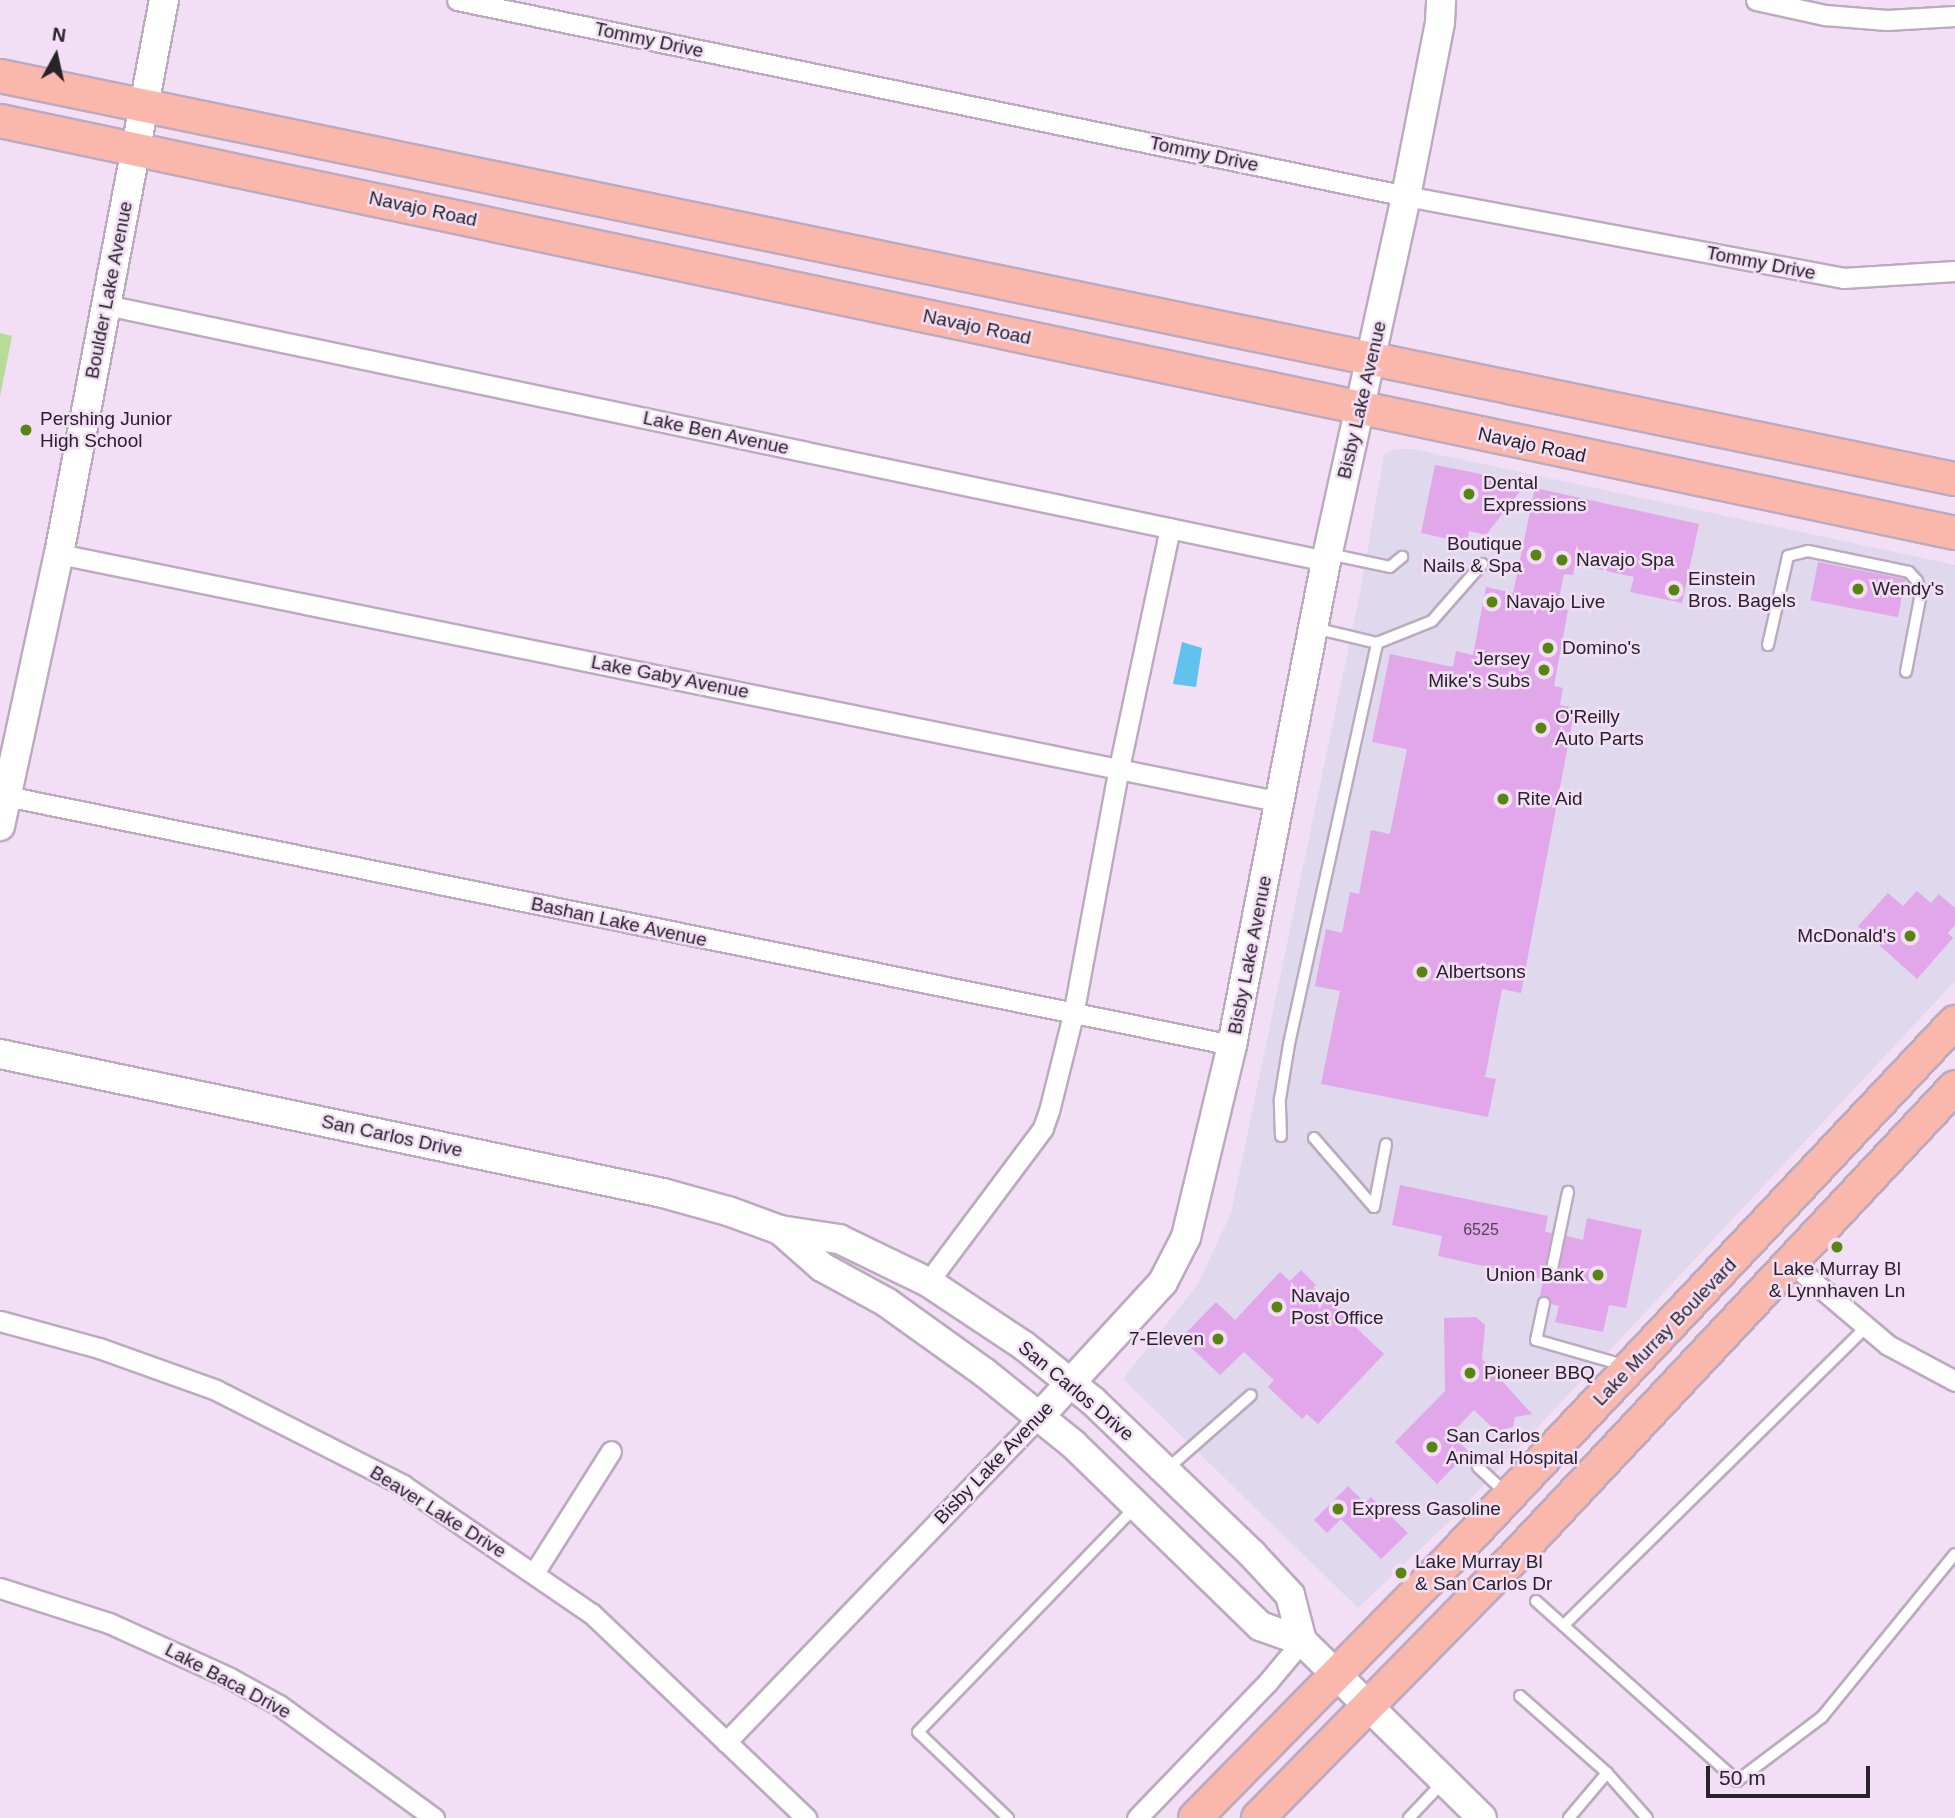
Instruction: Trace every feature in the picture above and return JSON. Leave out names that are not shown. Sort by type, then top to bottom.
[{"type":"main road","points":[[0,76],[1955,479]]},
{"type":"main road","name":"Navajo Road","points":[[0,121],[1955,533]]},
{"type":"main road","points":[[1736,487],[1743,472],[1756,460],[1773,456],[1870,476],[1903,468]]},
{"type":"main road","name":"Lake Murray Boulevard","points":[[1195,1818],[1509,1496],[1955,1022]]},
{"type":"main road","points":[[1258,1818],[1509,1563],[1955,1087]]},
{"type":"main road","points":[[1790,1262],[1787,1246],[1795,1189]]},
{"type":"main road","points":[[1736,1322],[1755,1265],[1751,1241]]},
{"type":"street","name":"Boulder Lake Avenue","points":[[0,826],[59,554],[164,0]]},
{"type":"street","name":"Tommy Drive","points":[[457,0],[1406,196],[1843,278],[1955,271]]},
{"type":"street","name":"Bisby Lake Avenue","points":[[726,1742],[1039,1417],[1163,1282],[1186,1237],[1232,1045],[1327,558],[1406,196],[1440,22],[1441,0]]},
{"type":"street","points":[[1756,0],[1838,16],[1887,20],[1955,16]]},
{"type":"street","name":"Lake Ben Avenue","points":[[106,305],[1170,528],[1327,558]]},
{"type":"street","points":[[928,1282],[1043,1128],[1073,1015],[1119,768],[1170,528]]},
{"type":"street","name":"Lake Gaby Avenue","points":[[59,554],[1281,802]]},
{"type":"street","name":"Bashan Lake Avenue","points":[[6,796],[1073,1015],[1232,1045]]},
{"type":"street","name":"San Carlos Drive","points":[[0,1054],[663,1193],[728,1211],[780,1230],[839,1239],[928,1282],[1023,1345],[1071,1382],[1166,1470],[1290,1595],[1302,1641]]},
{"type":"street","name":"San Carlos Drive","points":[[780,1230],[822,1267],[886,1302],[1073,1444],[1260,1626],[1302,1641],[1482,1818]]},
{"type":"street","points":[[1790,1262],[1888,1345],[1952,1379]]},
{"type":"street","name":"Beaver Lake Drive","points":[[0,1321],[99,1348],[216,1390],[403,1485],[592,1614],[806,1818]]},
{"type":"street","points":[[534,1573],[611,1451]]},
{"type":"street","name":"Lake Baca Drive","points":[[0,1588],[109,1623],[230,1678],[279,1706],[434,1818]]},
{"type":"street","points":[[1137,1818],[1267,1683],[1302,1641]]},
{"type":"lane","points":[[1768,645],[1788,556],[1808,551],[1909,572],[1917,581],[1921,593],[1906,672]]},
{"type":"lane","points":[[1327,558],[1390,567],[1402,557]]},
{"type":"lane","points":[[1314,628],[1377,643],[1432,621],[1482,564]]},
{"type":"lane","points":[[1281,1136],[1280,1100],[1289,1044],[1377,643]]},
{"type":"lane","points":[[1314,1139],[1374,1207],[1386,1144]]},
{"type":"lane","points":[[1551,1274],[1568,1192]]},
{"type":"lane","points":[[1544,1303],[1536,1340],[1631,1368]]},
{"type":"lane","points":[[1564,1625],[1867,1326]]},
{"type":"lane","points":[[1166,1470],[1251,1395]]},
{"type":"lane","points":[[1478,1467],[1509,1496]]},
{"type":"lane","points":[[1008,1818],[918,1732],[1136,1506]]},
{"type":"lane","points":[[1536,1601],[1737,1781],[1822,1717],[1955,1555]]},
{"type":"lane","points":[[1520,1696],[1607,1773],[1647,1818]]},
{"type":"lane","points":[[1569,1818],[1607,1773]]},
{"type":"lane","points":[[1409,1818],[1443,1782]]},
{"type":"shaded area","points":[[1395,449],[1413,449],[1955,565],[1955,981],[1452,1519],[1358,1608],[1123,1379],[1198,1284],[1231,1213],[1361,588],[1384,455]]},
{"type":"green space","points":[[0,333],[12,336],[0,397]]},
{"type":"water","points":[[1182,642],[1202,648],[1196,687],[1173,684]]},
{"type":"building","name":"Dental Expressions","points":[[1435,465],[1512,480],[1512,483],[1524,486],[1486,535],[1469,531],[1467,543],[1421,533]]},
{"type":"building","points":[[1535,488],[1699,524],[1682,603],[1630,592],[1634,577],[1575,564],[1573,575],[1564,574],[1557,608],[1568,610],[1554,686],[1563,688],[1560,705],[1575,708],[1521,993],[1502,989],[1485,1077],[1496,1079],[1488,1117],[1321,1084],[1340,991],[1315,986],[1326,929],[1342,933],[1350,892],[1359,894],[1371,830],[1390,834],[1407,749],[1372,742],[1390,654],[1453,667],[1456,651],[1473,655],[1486,587],[1513,593]]},
{"type":"building","name":"Wendy's","points":[[1818,562],[1905,579],[1898,617],[1811,600]]},
{"type":"building","name":"McDonald's","points":[[1917,891],[1931,903],[1939,894],[1955,908],[1955,925],[1948,933],[1953,938],[1917,979],[1858,926],[1888,893],[1903,906]]},
{"type":"building","points":[[1400,1185],[1548,1216],[1545,1232],[1552,1233],[1544,1273],[1550,1281],[1558,1276],[1566,1236],[1583,1240],[1587,1218],[1642,1230],[1626,1308],[1609,1305],[1603,1332],[1555,1322],[1559,1306],[1551,1304],[1546,1296],[1540,1297],[1543,1279],[1438,1256],[1442,1236],[1392,1225]]},
{"type":"building","points":[[1301,1270],[1316,1285],[1313,1287],[1384,1354],[1318,1424],[1307,1414],[1302,1419],[1268,1387],[1274,1380],[1244,1352],[1220,1375],[1181,1338],[1216,1302],[1235,1320],[1280,1272],[1290,1281]]},
{"type":"building","points":[[1476,1317],[1485,1325],[1482,1359],[1532,1414],[1515,1417],[1513,1427],[1496,1431],[1474,1410],[1451,1434],[1469,1452],[1437,1484],[1395,1442],[1445,1391],[1444,1318]]},
{"type":"building","name":"Express Gasoline","points":[[1348,1486],[1365,1503],[1371,1497],[1408,1533],[1381,1559],[1341,1519],[1327,1533],[1314,1520]]},
{"type":"place","name":"Pershing Junior High School","points":[[26,430]]},
{"type":"place","name":"Dental Expressions","points":[[1469,494]]},
{"type":"place","name":"Boutique Nails & Spa","points":[[1536,555]]},
{"type":"place","name":"Navajo Spa","points":[[1562,560]]},
{"type":"place","name":"Wendy's","points":[[1858,589]]},
{"type":"place","name":"Einstein Bros. Bagels","points":[[1674,590]]},
{"type":"place","name":"Navajo Live","points":[[1492,602]]},
{"type":"place","name":"Domino's","points":[[1548,648]]},
{"type":"place","name":"Jersey Mike's Subs","points":[[1544,670]]},
{"type":"place","name":"O'Reilly Auto Parts","points":[[1541,728]]},
{"type":"place","name":"Rite Aid","points":[[1503,799]]},
{"type":"place","name":"McDonald's","points":[[1910,936]]},
{"type":"place","name":"Albertsons","points":[[1422,972]]},
{"type":"place","name":"Lake Murray Bl & Lynnhaven Ln","points":[[1837,1247]]},
{"type":"place","name":"Union Bank","points":[[1598,1275]]},
{"type":"place","name":"Navajo Post Office","points":[[1277,1307]]},
{"type":"place","name":"7-Eleven","points":[[1218,1339]]},
{"type":"place","name":"Pioneer BBQ","points":[[1470,1373]]},
{"type":"place","name":"San Carlos Animal Hospital","points":[[1432,1447]]},
{"type":"place","name":"Express Gasoline","points":[[1338,1509]]},
{"type":"place","name":"Lake Murray Bl & San Carlos Dr","points":[[1401,1573]]}]
